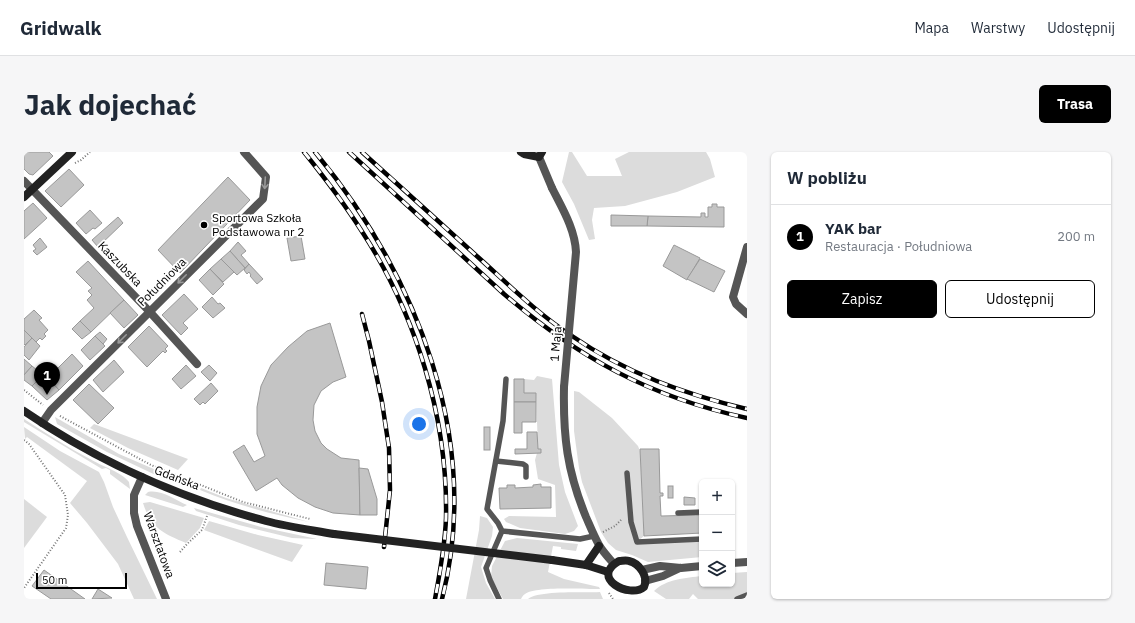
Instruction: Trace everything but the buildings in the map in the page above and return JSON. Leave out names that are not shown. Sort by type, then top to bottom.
[{"type":"street","points":[[24,198],[72,152]]},
{"type":"street","name":"Południowa","points":[[42,423],[50,410],[263,198],[266,177],[244,152]]},
{"type":"street","points":[[521,152],[524,154],[541,154]]},
{"type":"street","name":"1 Maja","points":[[541,154],[552,188],[570,224],[576,245],[564,387],[564,420],[569,466],[575,487],[598,534],[599,546],[614,564]]},
{"type":"street","name":"Kaszubska","points":[[24,181],[149,311],[197,364]]},
{"type":"street","points":[[747,248],[733,297],[736,304],[747,314]]},
{"type":"street","name":"Gdańska","points":[[24,411],[64,437],[142,477],[225,509],[290,527],[334,534],[586,565]]},
{"type":"street","name":"Warsztatowa","points":[[142,477],[134,495],[134,513],[137,526],[166,599]]},
{"type":"street","points":[[599,546],[586,565],[608,572]]},
{"type":"street","points":[[619,561],[629,561],[636,564],[642,570],[645,581],[644,587],[634,597],[621,596],[610,582],[608,572],[614,564],[619,561]]},
{"type":"street","points":[[735,563],[747,562]]},
{"type":"street","points":[[642,570],[660,566],[681,568],[699,566]]},
{"type":"street","points":[[645,581],[663,576],[681,568]]},
{"type":"lane","points":[[499,599],[486,568],[502,531],[498,523],[487,509],[503,421],[506,379]]},
{"type":"lane","points":[[496,461],[523,464],[526,466],[526,477]]},
{"type":"lane","points":[[627,472],[631,522],[638,542],[699,539]]},
{"type":"lane","points":[[678,513],[699,512]]},
{"type":"lane","points":[[502,531],[580,539],[598,534]]},
{"type":"lane","points":[[737,599],[747,595]]},
{"type":"path","points":[[24,390],[46,407]]},
{"type":"path","points":[[55,413],[151,465],[243,502],[313,519]]},
{"type":"path","points":[[24,440],[29,444],[65,495],[68,515],[66,528],[24,588]]},
{"type":"path","points":[[180,552],[202,530],[207,516]]},
{"type":"path","points":[[598,534],[615,526]]},
{"type":"shaded area","points":[[569,152],[572,152],[587,176],[622,176],[615,159],[629,152],[706,152],[710,159],[715,177],[677,192],[625,206],[594,208],[592,220],[595,239],[589,240],[574,204],[562,182]]},
{"type":"shaded area","points":[[537,376],[552,379],[559,465],[565,492],[578,526],[574,531],[565,534],[520,528],[506,522],[504,519],[509,516],[556,517],[555,485],[538,479],[535,460],[537,453],[541,453],[541,449],[538,449],[536,393],[524,393],[524,379],[534,380]]},
{"type":"shaded area","points":[[574,391],[579,392],[612,418],[638,446],[640,451],[644,536],[638,541],[696,539],[699,542],[699,557],[648,562],[616,550],[608,543],[601,532],[582,482],[574,431]]},
{"type":"shaded area","points":[[55,417],[119,454],[170,476],[162,478],[107,452],[57,424]]},
{"type":"shaded area","points":[[24,419],[73,450],[122,475],[129,482],[130,489],[110,474],[110,470],[106,468],[102,469],[24,422]]},
{"type":"shaded area","points":[[94,424],[188,459],[178,470],[128,448],[90,428]]},
{"type":"shaded area","points":[[24,427],[60,451],[99,472],[113,507],[157,599],[134,599],[118,564],[70,503],[87,481],[27,437],[25,439]]},
{"type":"shaded area","points":[[201,488],[226,498],[309,522],[240,505],[200,490]]},
{"type":"shaded area","points":[[153,491],[163,493],[187,505],[183,507],[145,495],[148,492]]},
{"type":"shaded area","points":[[24,499],[47,517],[24,548]]},
{"type":"shaded area","points":[[150,502],[204,518],[200,528],[186,543],[164,533],[158,529],[146,511],[143,503]]},
{"type":"shaded area","points":[[194,508],[261,527],[317,539],[292,538],[239,525],[196,511]]},
{"type":"shaded area","points":[[480,516],[487,518],[493,527],[492,536],[481,567],[486,583],[495,599],[466,599],[479,530]]},
{"type":"shaded area","points":[[209,521],[258,535],[303,545],[292,562],[204,530]]},
{"type":"shaded area","points":[[517,538],[578,544],[576,551],[561,549],[561,547],[553,546],[548,572],[564,579],[599,587],[600,589],[561,588],[539,590],[530,591],[523,595],[521,599],[503,599],[491,577],[492,566],[505,541]]},
{"type":"shaded area","points":[[747,572],[747,599],[698,599],[693,594],[689,599],[666,599],[654,591],[670,582],[683,578],[699,576],[699,587],[735,587],[735,573]]},
{"type":"shaded area","points":[[562,592],[600,592],[603,599],[528,599],[542,594]]},
{"type":"railway","points":[[304,152],[348,210],[381,262],[398,296],[413,332],[425,368],[441,443],[445,480],[446,518],[442,559],[435,599]]},
{"type":"railway","points":[[315,152],[351,200],[383,251],[410,305],[432,362],[446,420],[454,479],[452,539],[442,599]]},
{"type":"railway","points":[[349,152],[504,294],[532,317],[588,356],[617,372],[679,399],[747,418]]},
{"type":"railway","points":[[362,152],[524,299],[572,336],[613,361],[656,381],[747,409]]},
{"type":"railway","points":[[362,314],[382,402],[389,448],[390,490],[384,547]]},
{"type":"place","name":"Sportowa Szkoła Podstawowa nr 2","points":[[204,225]]},
{"type":"place","name":"YAK bar","points":[[47,395]]}]
